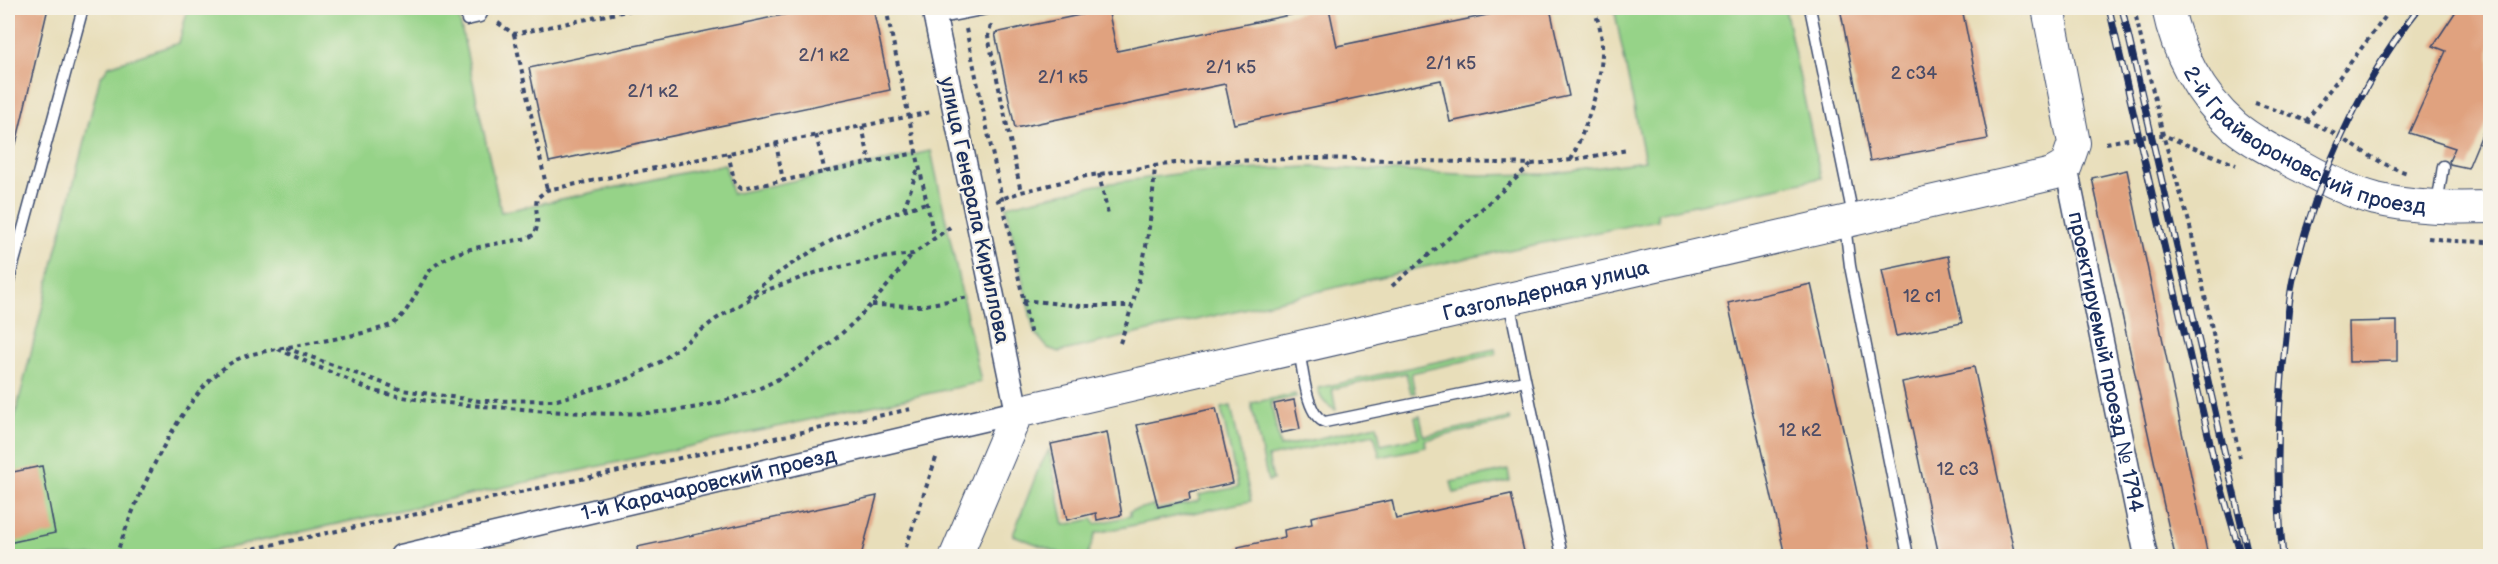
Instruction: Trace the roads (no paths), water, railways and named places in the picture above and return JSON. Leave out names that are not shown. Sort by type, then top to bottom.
[{"type":"street","points":[[2048,8],[2074,143],[2066,166]]},
{"type":"street","name":"2-й Грайвороновский проезд","points":[[2168,8],[2173,33],[2201,89],[2234,126],[2267,148],[2342,186],[2375,199],[2436,207],[2490,207]]},
{"type":"street","name":"улица Генерала Кириллова","points":[[934,13],[1017,412]]},
{"type":"street","name":"Газгольдерная улица","points":[[1017,412],[2052,174],[2066,166]]},
{"type":"street","name":"проектируемый проезд № 1794","points":[[2066,166],[2146,556]]},
{"type":"street","points":[[956,556],[1017,412]]},
{"type":"street","name":"1-й Карачаровский проезд","points":[[401,556],[1017,412]]},
{"type":"lane","points":[[8,284],[83,8]]},
{"type":"lane","points":[[467,20],[480,17],[485,8]]},
{"type":"lane","points":[[934,13],[963,14],[989,8]]},
{"type":"lane","points":[[1810,8],[1849,221],[1850,266],[1908,556]]},
{"type":"lane","points":[[2436,207],[2443,166]]},
{"type":"lane","points":[[1508,299],[1562,556]]},
{"type":"lane","points":[[1298,347],[1312,411],[1319,420],[1325,422],[1525,381]]},
{"type":"railway","points":[[2109,8],[2216,469],[2241,556]]},
{"type":"railway","points":[[2122,8],[2248,554]]},
{"type":"railway","points":[[2283,556],[2278,474],[2279,420],[2293,279],[2313,208],[2341,137],[2377,69],[2419,8]]}]
